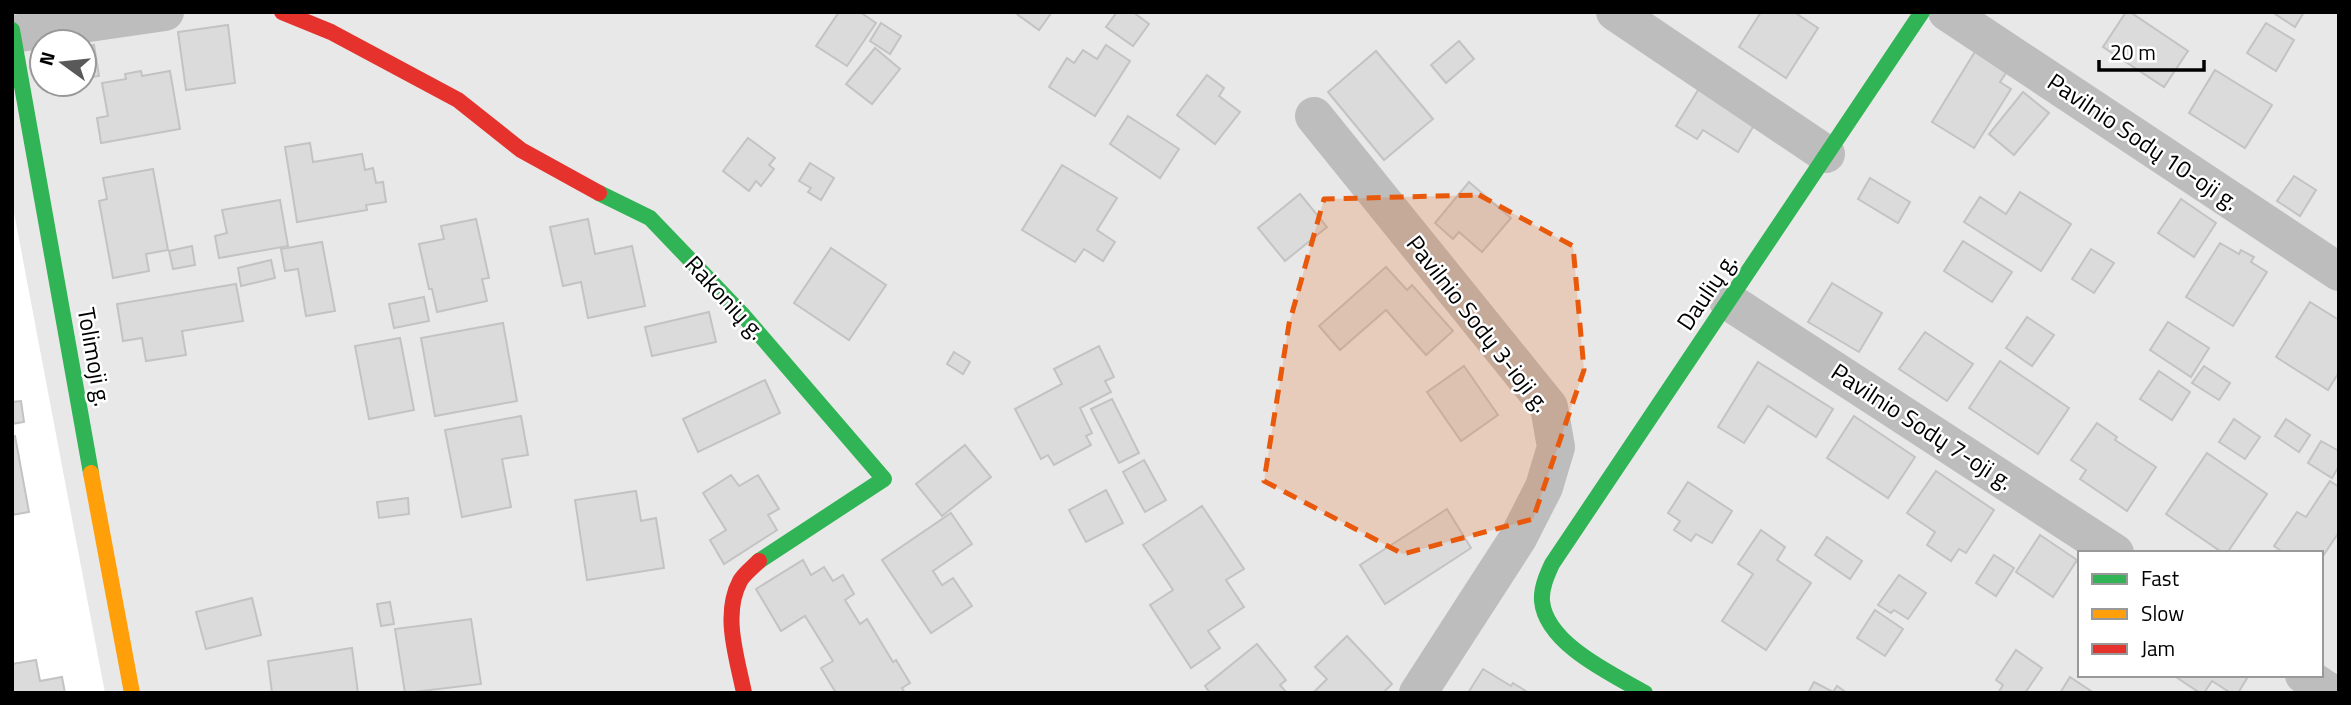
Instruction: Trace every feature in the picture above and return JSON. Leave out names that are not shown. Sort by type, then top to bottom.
[{"type":"street","points":[[13,32],[165,12]]},
{"type":"street","name":"Rakonių g.","points":[[282,12],[331,32],[458,100],[521,150],[586,187],[650,218],[743,314],[884,480],[760,560],[741,579],[732,601],[731,624],[744,693]]},
{"type":"street","points":[[1615,12],[1826,154]]},
{"type":"street","name":"Daulių g.","points":[[1645,693],[1569,644],[1553,630],[1545,616],[1542,602],[1544,581],[1552,564],[1922,12]]},
{"type":"street","name":"Pavilnio Sodų 10-oji g.","points":[[1947,12],[2339,272]]},
{"type":"street","name":"Tolimoji g.","points":[[13,32],[132,693]]},
{"type":"street","name":"Pavilnio Sodų 3-ioji g.","points":[[1314,116],[1549,407],[1556,447],[1544,487],[1518,538],[1418,693]]},
{"type":"street","name":"Pavilnio Sodų 7-oji g.","points":[[1728,301],[2112,551]]},
{"type":"street","points":[[2307,677],[2331,693]]},
{"type":"highlighted area","points":[[1479,195],[1573,246],[1584,370],[1533,519],[1403,554],[1264,481],[1289,324],[1324,199]]},
{"type":"shaded area","points":[[12,12],[2339,12],[2339,693],[105,693],[12,202]]},
{"type":"building","points":[[839,12],[860,12],[876,23],[847,66],[816,46]]},
{"type":"building","points":[[1014,12],[1052,12],[1039,30]]},
{"type":"building","points":[[1117,12],[1133,12],[1149,24],[1133,46],[1106,27]]},
{"type":"building","points":[[1761,12],[1794,12],[1818,28],[1786,78],[1739,47]]},
{"type":"building","points":[[2126,12],[2130,12],[2188,51],[2164,87],[2103,47]]},
{"type":"building","points":[[2304,12],[2295,27],[2275,14]]},
{"type":"building","points":[[881,23],[901,36],[890,54],[870,41]]},
{"type":"building","points":[[2266,23],[2294,40],[2276,71],[2247,53]]},
{"type":"building","points":[[228,25],[235,83],[186,90],[178,32]]},
{"type":"building","points":[[1459,41],[1474,59],[1446,83],[1431,65]]},
{"type":"building","points":[[1106,45],[1130,61],[1095,116],[1049,87],[1067,58],[1074,63],[1083,50],[1097,59]]},
{"type":"building","points":[[875,48],[900,69],[872,104],[846,84]]},
{"type":"building","points":[[1976,50],[2008,70],[2000,82],[2011,89],[1974,148],[1932,122]]},
{"type":"building","points":[[1376,51],[1433,119],[1384,160],[1328,92]]},
{"type":"building","points":[[2215,70],[2272,105],[2245,148],[2189,113]]},
{"type":"building","points":[[141,71],[142,76],[170,71],[180,129],[101,143],[97,118],[108,116],[102,83],[126,79],[125,74]]},
{"type":"building","points":[[1207,75],[1224,88],[1219,96],[1240,112],[1215,144],[1177,115]]},
{"type":"building","points":[[1700,87],[1756,122],[1738,152],[1703,130],[1697,139],[1676,126]]},
{"type":"building","points":[[2023,92],[2049,113],[2014,155],[1989,134]]},
{"type":"building","points":[[1128,116],[1179,149],[1160,178],[1110,144]]},
{"type":"building","points":[[748,138],[775,158],[769,165],[774,169],[761,186],[756,181],[749,191],[723,171]]},
{"type":"building","points":[[310,143],[313,162],[362,154],[365,170],[373,168],[376,183],[383,182],[386,202],[366,205],[367,210],[297,222],[285,147]]},
{"type":"building","points":[[810,163],[834,178],[821,200],[808,192],[811,188],[799,181]]},
{"type":"building","points":[[1062,165],[1117,198],[1097,230],[1115,242],[1103,261],[1084,249],[1075,262],[1022,230]]},
{"type":"building","points":[[153,169],[168,250],[146,254],[149,271],[113,278],[99,201],[107,199],[103,178]]},
{"type":"building","points":[[2294,176],[2316,190],[2300,216],[2277,201]]},
{"type":"building","points":[[1870,178],[1910,202],[1898,223],[1858,199]]},
{"type":"building","points":[[1469,182],[1511,218],[1482,252],[1459,232],[1453,239],[1435,223]]},
{"type":"building","points":[[2020,192],[2071,224],[2041,271],[1964,222],[1980,197],[2006,214]]},
{"type":"building","points":[[1300,194],[1327,227],[1285,261],[1258,228]]},
{"type":"building","points":[[2181,199],[2216,223],[2194,257],[2158,233]]},
{"type":"building","points":[[280,200],[288,246],[219,258],[215,236],[227,233],[222,210]]},
{"type":"building","points":[[476,219],[489,278],[482,279],[487,301],[437,312],[419,244],[444,239],[441,226]]},
{"type":"building","points":[[588,219],[595,254],[632,246],[645,306],[588,318],[581,282],[563,286],[550,227]]},
{"type":"building","points":[[1963,241],[2012,272],[1992,302],[1944,271]]},
{"type":"building","points":[[322,242],[335,311],[306,316],[298,269],[285,271],[281,249]]},
{"type":"building","points":[[2220,243],[2239,254],[2241,250],[2254,257],[2251,262],[2267,272],[2233,326],[2186,297]]},
{"type":"building","points":[[192,246],[195,265],[173,269],[169,251]]},
{"type":"building","points":[[831,248],[886,285],[849,340],[794,303]]},
{"type":"building","points":[[2091,249],[2114,263],[2094,293],[2072,279]]},
{"type":"building","points":[[271,260],[275,278],[241,286],[238,268]]},
{"type":"building","points":[[1386,267],[1407,290],[1412,285],[1453,331],[1426,355],[1386,310],[1340,350],[1319,326]]},
{"type":"building","points":[[1832,283],[1882,313],[1859,352],[1808,322]]},
{"type":"building","points":[[236,284],[243,321],[182,331],[186,355],[146,361],[142,338],[123,341],[117,304]]},
{"type":"building","points":[[424,297],[429,321],[394,328],[389,304]]},
{"type":"building","points":[[2310,302],[2339,320],[2339,372],[2328,390],[2276,357]]},
{"type":"building","points":[[709,312],[716,342],[652,356],[645,327]]},
{"type":"building","points":[[2027,317],[2054,335],[2032,366],[2006,348]]},
{"type":"building","points":[[2168,322],[2209,348],[2191,377],[2150,350]]},
{"type":"building","points":[[503,323],[517,401],[435,416],[421,338]]},
{"type":"building","points":[[1925,332],[1973,364],[1947,401],[1899,369]]},
{"type":"building","points":[[400,338],[414,410],[369,419],[355,346]]},
{"type":"building","points":[[1099,346],[1114,377],[1105,381],[1111,392],[1080,408],[1092,433],[1086,436],[1091,445],[1054,465],[1048,455],[1041,459],[1015,409],[1062,384],[1054,369]]},
{"type":"building","points":[[954,352],[970,362],[963,374],[947,364]]},
{"type":"building","points":[[2000,361],[2069,408],[2038,454],[1969,408]]},
{"type":"building","points":[[1758,362],[1833,409],[1816,437],[1768,406],[1744,443],[1718,427]]},
{"type":"building","points":[[1464,366],[1498,415],[1461,441],[1427,392]]},
{"type":"building","points":[[2204,366],[2230,383],[2219,400],[2192,383]]},
{"type":"building","points":[[2159,371],[2190,392],[2172,420],[2140,399]]},
{"type":"building","points":[[765,380],[780,413],[698,452],[683,419]]},
{"type":"building","points":[[1112,399],[1139,453],[1119,463],[1091,409]]},
{"type":"building","points":[[21,401],[24,422],[12,424],[12,402]]},
{"type":"building","points":[[521,416],[528,455],[502,459],[511,507],[462,517],[445,430]]},
{"type":"building","points":[[1854,416],[1915,457],[1888,498],[1827,458]]},
{"type":"building","points":[[2234,419],[2260,437],[2245,459],[2219,442]]},
{"type":"building","points":[[2286,419],[2310,435],[2299,452],[2275,436]]},
{"type":"building","points":[[2097,423],[2117,437],[2115,440],[2156,467],[2127,511],[2080,479],[2086,470],[2071,460]]},
{"type":"building","points":[[15,436],[29,512],[12,515],[12,437]]},
{"type":"building","points":[[2321,441],[2339,451],[2339,466],[2332,478],[2308,463]]},
{"type":"building","points":[[965,445],[991,477],[942,516],[916,484]]},
{"type":"building","points":[[2207,453],[2267,494],[2228,551],[2220,551],[2166,514]]},
{"type":"building","points":[[1144,460],[1166,500],[1145,512],[1123,472]]},
{"type":"building","points":[[1936,471],[1994,510],[1966,553],[1959,549],[1951,561],[1927,545],[1935,532],[1907,513]]},
{"type":"building","points":[[731,475],[739,486],[758,475],[779,509],[768,515],[777,530],[724,564],[710,540],[726,530],[703,493]]},
{"type":"building","points":[[2330,481],[2339,487],[2339,532],[2323,556],[2323,551],[2281,551],[2274,546],[2297,512],[2306,517]]},
{"type":"building","points":[[1688,482],[1732,511],[1712,543],[1696,534],[1691,541],[1674,530],[1680,521],[1668,513]]},
{"type":"building","points":[[1106,490],[1123,523],[1086,542],[1069,510]]},
{"type":"building","points":[[636,491],[641,521],[656,518],[664,568],[587,580],[575,500]]},
{"type":"building","points":[[408,498],[409,514],[379,518],[377,502]]},
{"type":"building","points":[[1202,506],[1244,569],[1226,580],[1244,607],[1208,631],[1220,648],[1191,668],[1150,605],[1173,590],[1143,545]]},
{"type":"building","points":[[1447,509],[1471,548],[1385,604],[1360,565]]},
{"type":"building","points":[[951,513],[972,544],[933,571],[942,585],[953,578],[972,606],[931,633],[882,560]]},
{"type":"building","points":[[1761,530],[1785,547],[1777,560],[1811,583],[1766,650],[1722,621],[1753,574],[1738,564]]},
{"type":"building","points":[[2040,535],[2077,560],[2053,597],[2016,572]]},
{"type":"building","points":[[1827,537],[1862,561],[1850,579],[1815,555]]},
{"type":"building","points":[[1994,555],[2014,568],[1996,596],[1976,583]]},
{"type":"building","points":[[803,560],[811,575],[824,567],[833,581],[843,575],[854,594],[845,600],[860,624],[867,619],[893,662],[896,660],[910,683],[902,688],[905,693],[836,693],[821,668],[833,661],[805,616],[781,631],[756,589]]},
{"type":"building","points":[[1899,575],[1926,593],[1908,619],[1894,610],[1891,613],[1878,605]]},
{"type":"building","points":[[252,598],[261,635],[206,649],[196,612]]},
{"type":"building","points":[[390,602],[394,624],[381,626],[377,604]]},
{"type":"building","points":[[1875,610],[1903,629],[1885,656],[1857,638]]},
{"type":"building","points":[[471,619],[481,684],[405,693],[395,629]]},
{"type":"building","points":[[1347,636],[1392,684],[1383,693],[1313,693],[1327,679],[1315,667]]},
{"type":"building","points":[[1257,644],[1286,680],[1280,685],[1287,693],[1210,693],[1205,686]]},
{"type":"building","points":[[352,648],[358,693],[272,693],[268,661]]},
{"type":"building","points":[[2016,650],[2042,668],[2025,693],[1998,693],[2003,685],[1996,680]]},
{"type":"building","points":[[36,660],[40,681],[62,677],[65,693],[12,693],[12,664]]},
{"type":"building","points":[[1483,669],[1511,686],[1513,683],[1529,693],[1468,693]]},
{"type":"building","points":[[2070,677],[2094,693],[2060,693]]},
{"type":"building","points":[[2176,677],[2248,677],[2238,693],[2231,693],[2212,681],[2204,693]]},
{"type":"building","points":[[1814,682],[1833,692],[1837,686],[1847,693],[1808,693]]},
{"type":"traffic: fast","points":[[1645,693],[1583,656],[1555,631],[1546,617],[1542,601],[1543,586],[1548,573],[1922,12]]},
{"type":"traffic: fast","points":[[12,30],[91,473]]},
{"type":"traffic: fast","points":[[599,193],[650,218],[742,314],[884,479],[759,561]]},
{"type":"traffic: slow","points":[[91,473],[132,693]]},
{"type":"traffic: jam","points":[[282,12],[331,32],[458,100],[521,150],[599,193]]},
{"type":"traffic: jam","points":[[744,693],[735,651],[732,608],[740,581],[759,561]]}]
